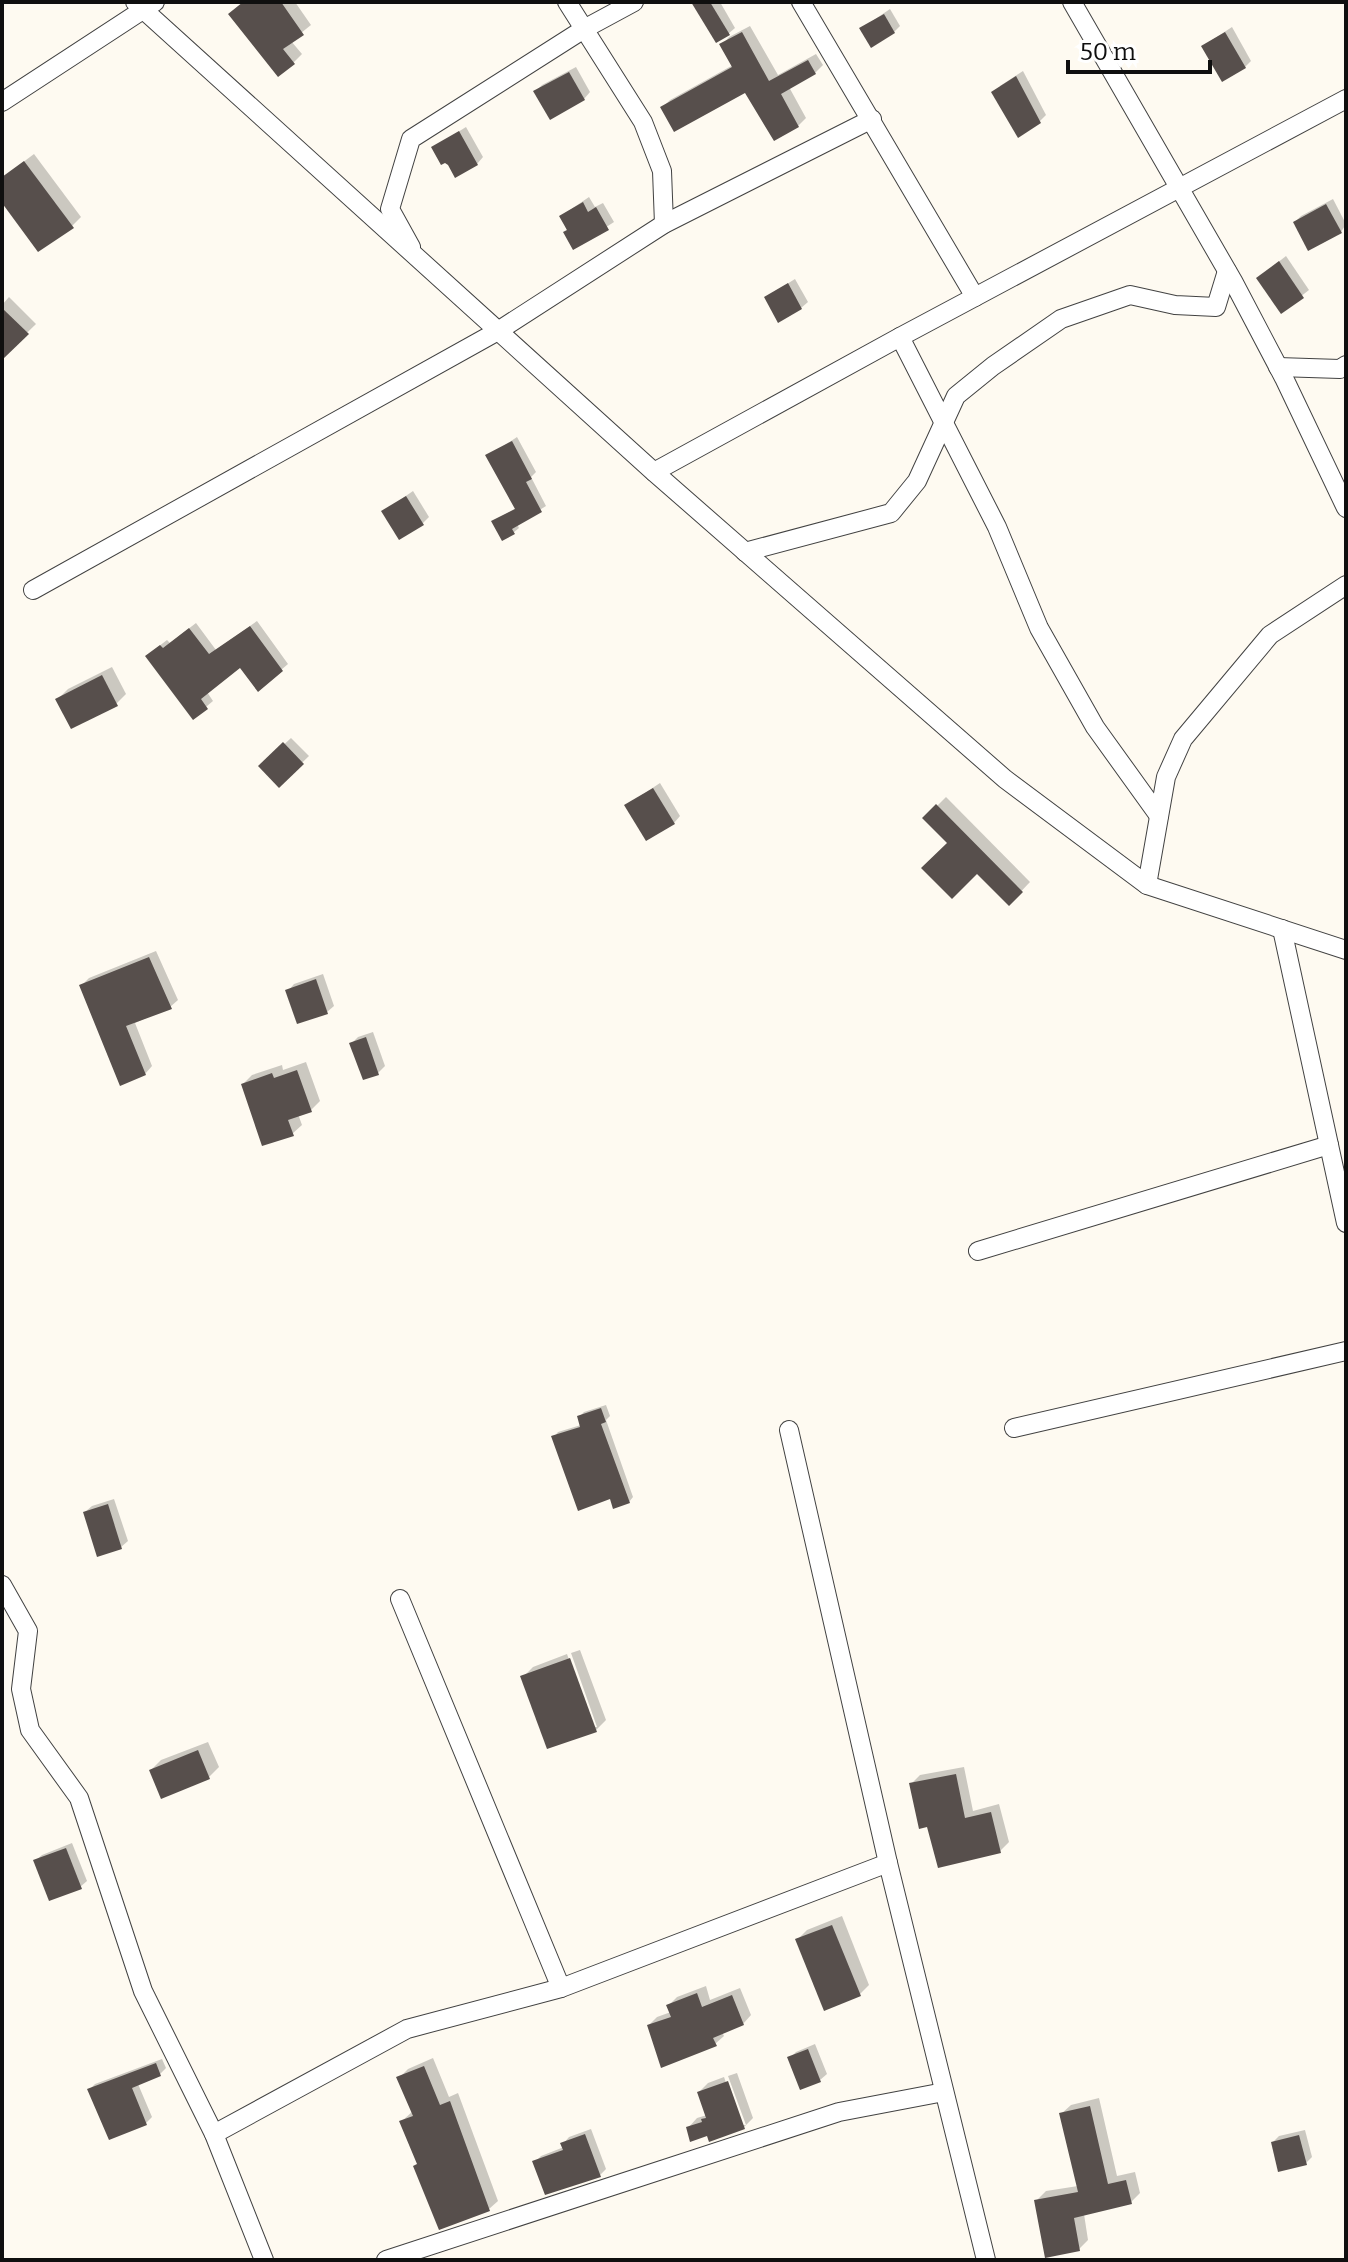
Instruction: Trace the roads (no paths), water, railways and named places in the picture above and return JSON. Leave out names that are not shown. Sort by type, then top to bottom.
[{"type":"street","points":[[567,2],[643,122],[662,171],[664,224]]},
{"type":"street","points":[[419,260],[390,209],[411,139],[584,29],[634,2]]},
{"type":"street","points":[[801,2],[975,297]]},
{"type":"street","points":[[1072,2],[1227,271],[1278,367],[1346,508]]},
{"type":"street","points":[[2,102],[145,4],[419,260],[654,472],[1005,779],[1147,885],[1346,950]]},
{"type":"street","points":[[654,472],[1346,99]]},
{"type":"street","points":[[33,590],[498,331],[664,224],[872,119]]},
{"type":"street","points":[[745,552],[891,513],[917,481],[956,396],[1061,319],[1130,295],[1175,305],[1216,307],[1227,271]]},
{"type":"street","points":[[900,337],[997,527],[1039,628],[1095,727],[1159,816]]},
{"type":"street","points":[[1278,367],[1340,369],[1346,365]]},
{"type":"street","points":[[1147,885],[1166,777],[1183,739],[1270,635],[1346,585]]},
{"type":"street","points":[[1282,929],[1346,1223]]},
{"type":"street","points":[[978,1251],[1329,1145]]},
{"type":"street","points":[[1014,1428],[1346,1351]]},
{"type":"street","points":[[789,1430],[888,1863],[986,2260]]},
{"type":"street","points":[[2,1585],[28,1631],[21,1689],[30,1730],[79,1798],[143,1991],[214,2134],[264,2260]]},
{"type":"street","points":[[400,1599],[561,1988]]},
{"type":"street","points":[[214,2134],[407,2029],[561,1988],[888,1863]]},
{"type":"street","points":[[386,2260],[839,2112],[944,2092]]}]
